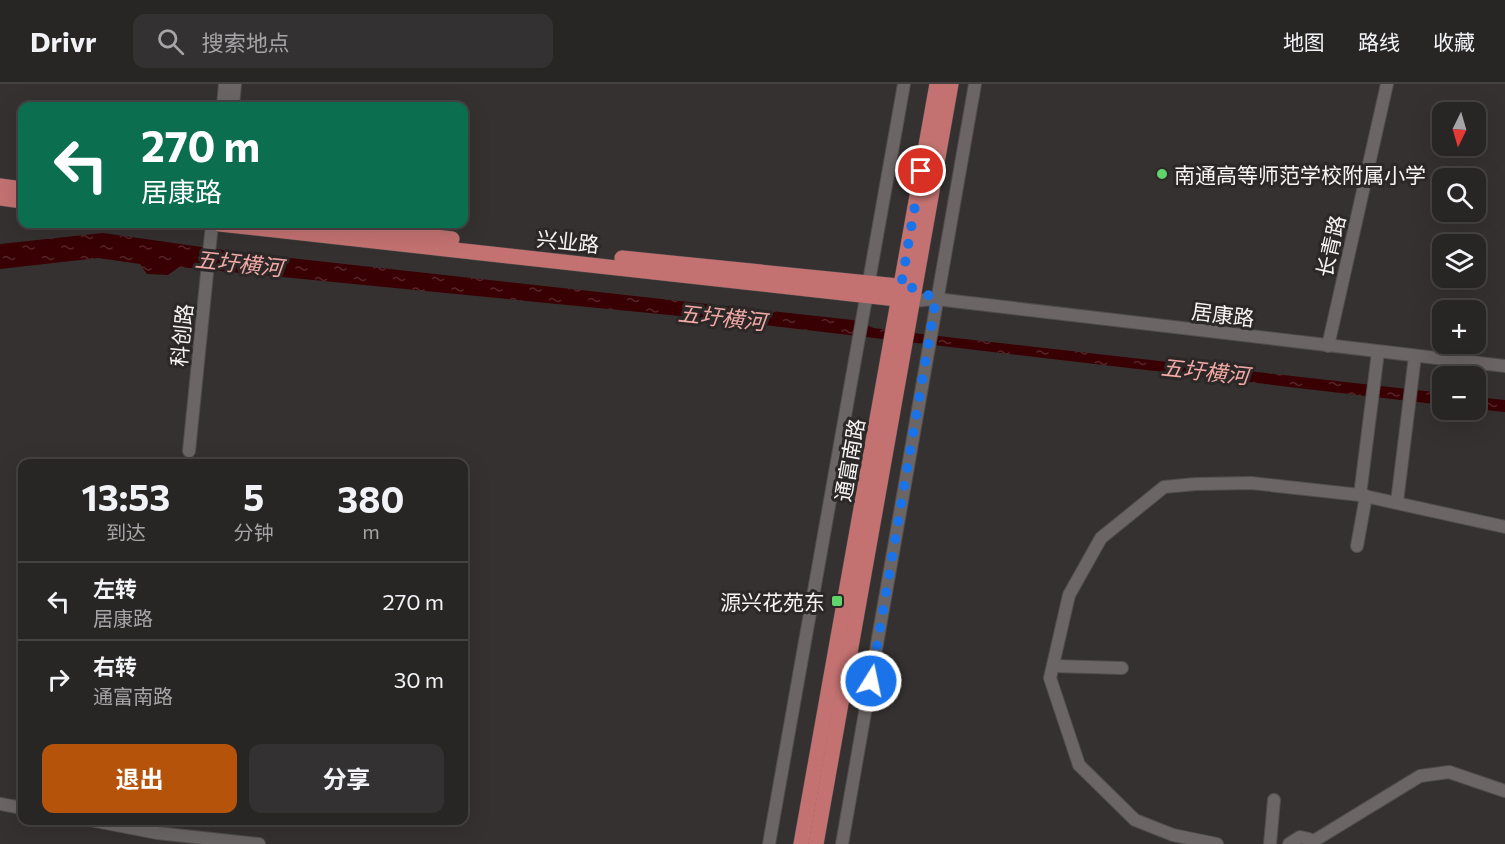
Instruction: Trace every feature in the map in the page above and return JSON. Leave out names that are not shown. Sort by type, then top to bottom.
[{"type":"main road","name":"通富南路","points":[[906,293],[937,84]]},
{"type":"main road","name":"通富南路","points":[[816,844],[900,326],[951,84]]},
{"type":"main road","points":[[0,186],[18,188]]},
{"type":"main road","points":[[0,198],[18,200]]},
{"type":"main road","name":"兴业路","points":[[260,228],[906,293]]},
{"type":"main road","name":"兴业路","points":[[355,228],[867,289]]},
{"type":"main road","name":"通富南路","points":[[801,844],[897,347]]},
{"type":"street","points":[[223,102],[225,84]]},
{"type":"street","points":[[233,102],[235,84]]},
{"type":"street","points":[[769,844],[904,84]]},
{"type":"street","points":[[842,844],[975,84]]},
{"type":"street","name":"长青路","points":[[1328,346],[1387,84]]},
{"type":"street","name":"科创路","points":[[189,451],[212,228]]},
{"type":"street","name":"居康路","points":[[906,293],[936,299],[1505,366]]},
{"type":"street","points":[[1357,546],[1378,352]]},
{"type":"street","points":[[1397,502],[1415,356]]},
{"type":"street","points":[[1217,844],[1173,835],[1135,820],[1079,765],[1050,678],[1069,595],[1101,538],[1164,487],[1251,483],[1363,496],[1397,502],[1431,513],[1505,527]]},
{"type":"street","points":[[1053,666],[1122,668]]},
{"type":"street","points":[[1289,844],[1300,837],[1313,843],[1420,776],[1449,771],[1505,791]]},
{"type":"street","points":[[1270,844],[1274,800]]},
{"type":"street","points":[[0,804],[18,807]]},
{"type":"street","points":[[107,825],[156,839],[259,844]]},
{"type":"water","name":"五圩横河","points":[[103,233],[244,253],[853,320],[874,328],[921,334],[1432,392],[1432,404],[721,320],[179,267],[168,275],[147,274],[140,264],[98,258],[0,269],[0,244]]},
{"type":"water","points":[[1486,398],[1505,400],[1505,412],[1486,410]]},
{"type":"place","name":"南通高等师范学校附属小学","points":[[1162,174]]},
{"type":"place","name":"源兴花苑东","points":[[837,601]]},
{"type":"route","points":[[871,681],[936,299],[914,288],[901,286],[921,171]]}]
